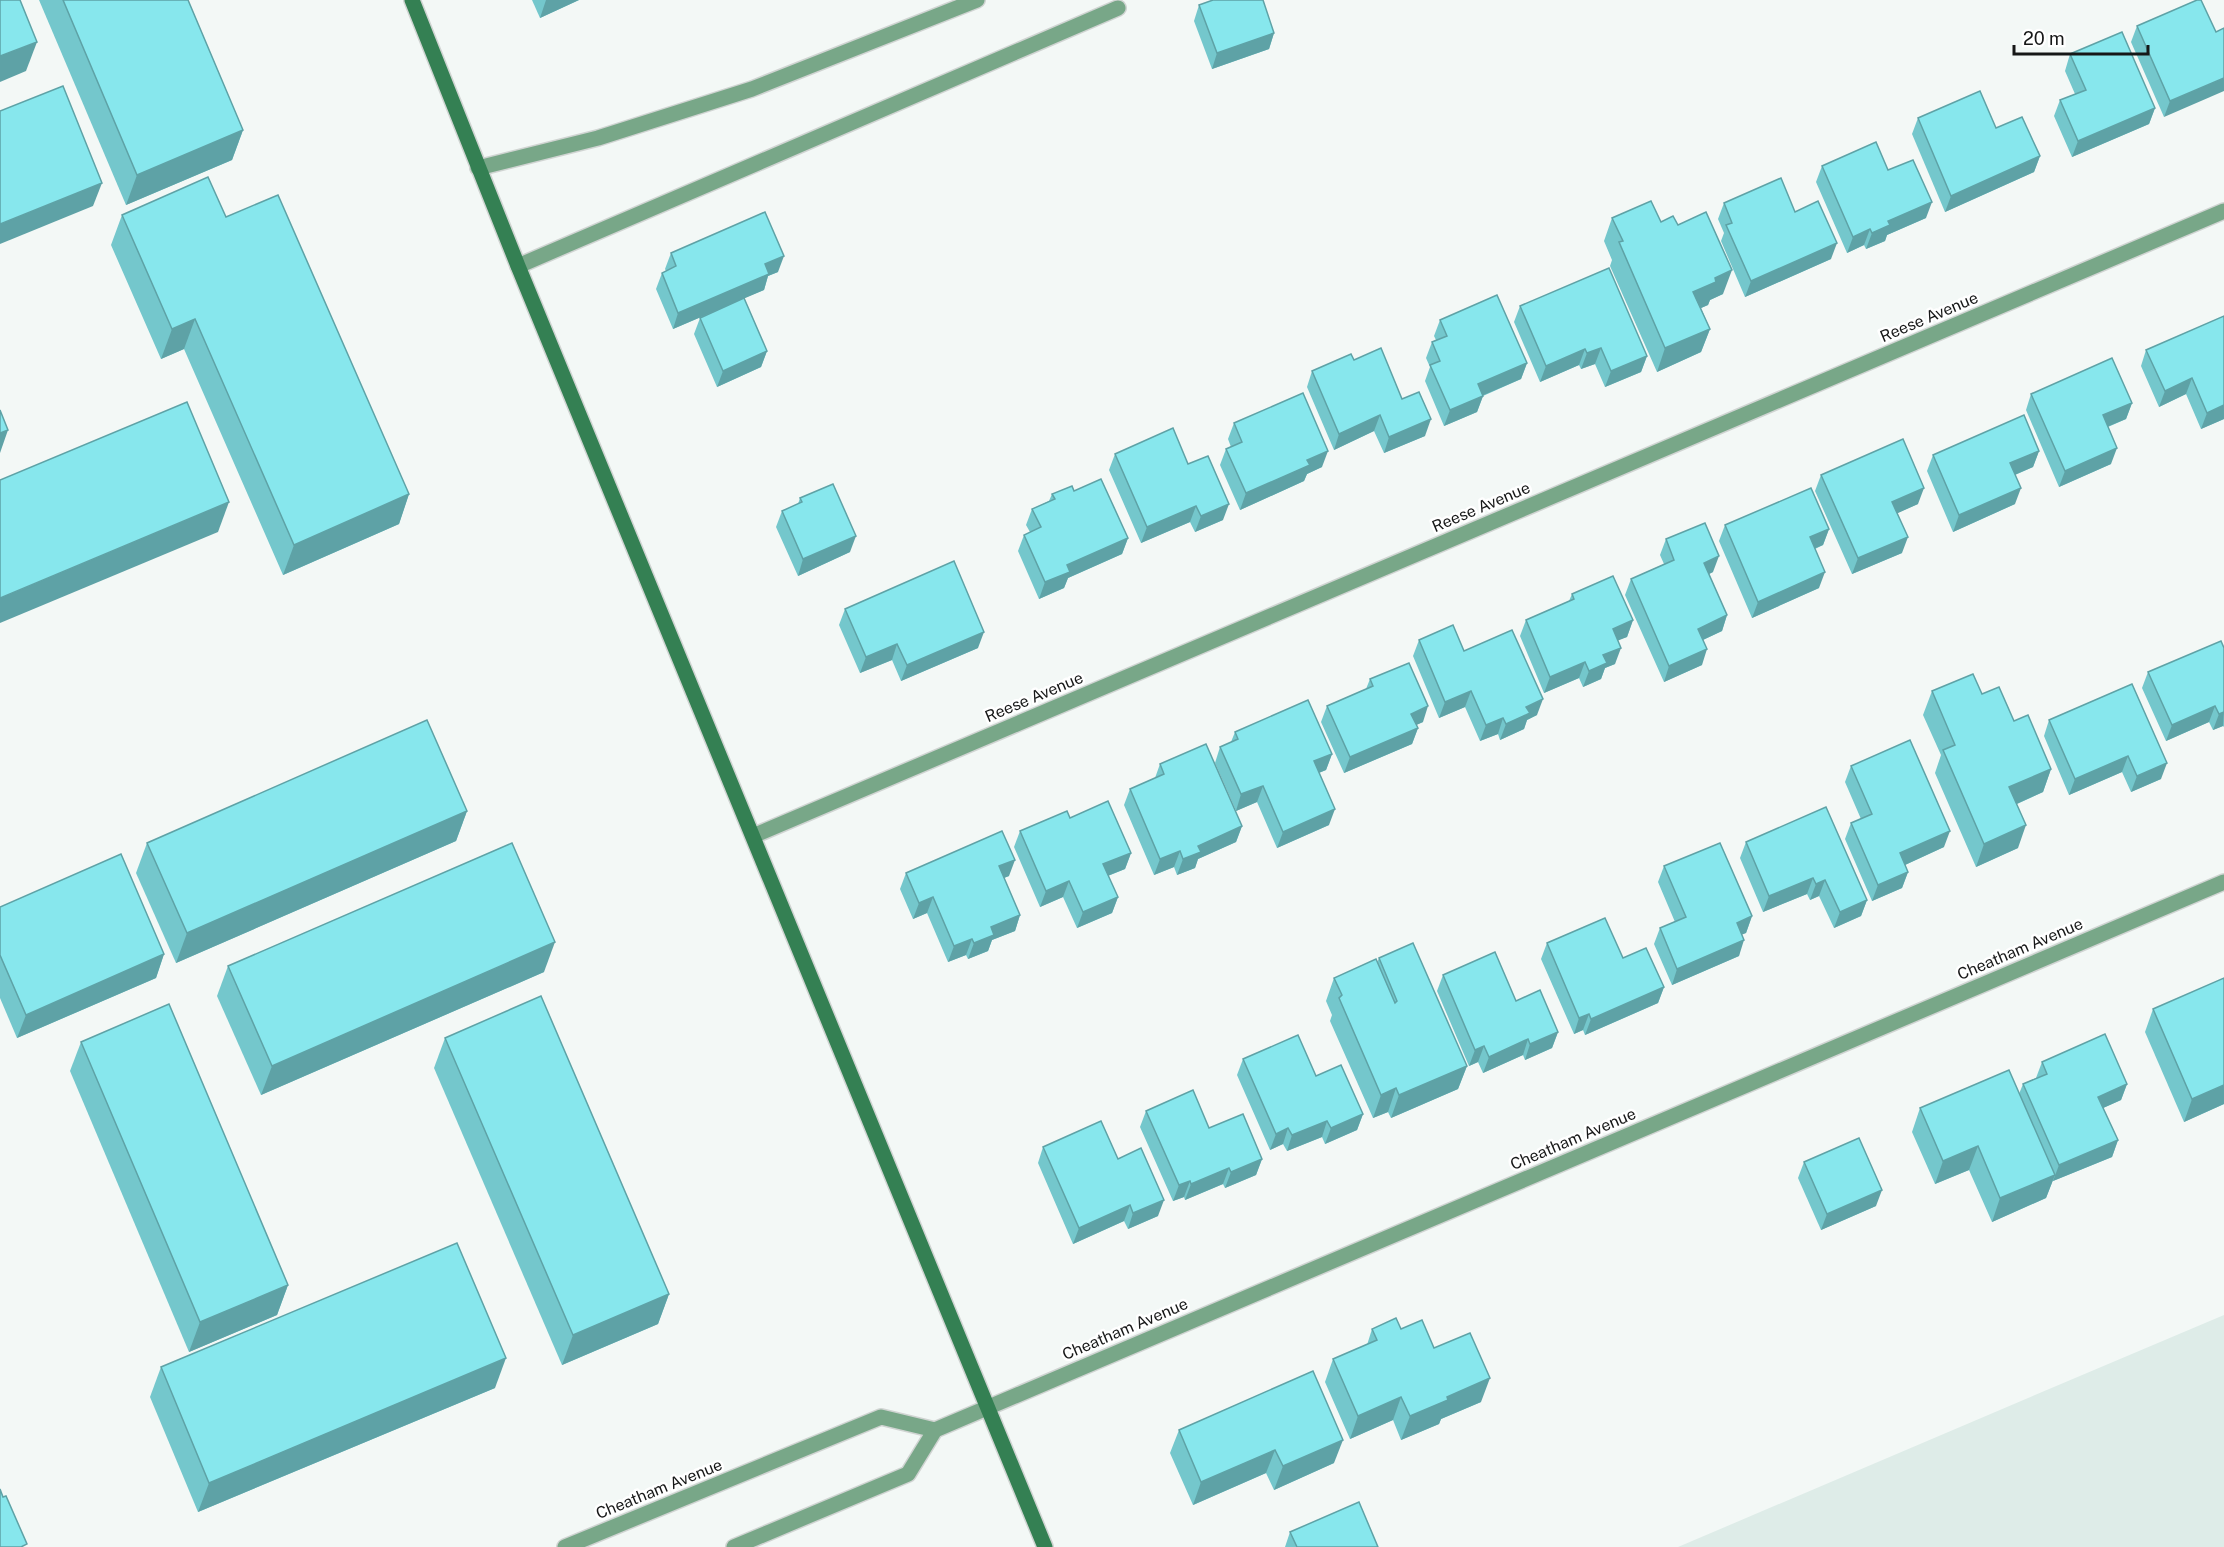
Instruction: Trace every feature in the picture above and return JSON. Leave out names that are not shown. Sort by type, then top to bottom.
[{"type":"street","points":[[412,0],[518,266],[1045,1547]]},
{"type":"street","points":[[478,168],[598,138],[752,89],[977,0]]},
{"type":"street","points":[[518,266],[1118,8]]},
{"type":"street","name":"Reese Avenue","points":[[753,836],[2224,211]]},
{"type":"street","name":"Cheatham Avenue","points":[[565,1547],[881,1417],[935,1430],[2224,882]]},
{"type":"street","points":[[734,1547],[908,1474],[935,1430]]},
{"type":"shaded area","points":[[2224,1315],[2224,1547],[1678,1547],[2014,1404]]},
{"type":"building","points":[[0,0],[20,0],[37,42],[0,56]]},
{"type":"building","points":[[63,0],[188,0],[243,130],[137,175]]},
{"type":"building","points":[[1213,0],[1263,0],[1274,33],[1217,53],[1199,5]]},
{"type":"building","points":[[2201,0],[2216,32],[2224,28],[2224,78],[2170,101],[2137,26]]},
{"type":"building","points":[[2122,32],[2155,108],[2078,141],[2060,100],[2086,90],[2070,54]]},
{"type":"building","points":[[63,86],[102,183],[0,224],[0,111]]},
{"type":"building","points":[[1980,91],[1996,128],[2022,117],[2040,156],[1951,196],[1918,118]]},
{"type":"building","points":[[1876,142],[1888,170],[1913,160],[1932,202],[1888,221],[1890,225],[1872,233],[1870,229],[1853,237],[1822,166]]},
{"type":"building","points":[[208,177],[226,217],[278,195],[409,494],[294,545],[195,319],[172,329],[122,215]]},
{"type":"building","points":[[1781,178],[1795,212],[1818,201],[1837,243],[1751,281],[1726,225],[1732,223],[1724,203]]},
{"type":"building","points":[[1651,201],[1661,222],[1673,216],[1678,225],[1706,212],[1732,270],[1715,278],[1716,282],[1693,292],[1710,329],[1665,348],[1619,242],[1623,241],[1612,218]]},
{"type":"building","points":[[765,212],[784,256],[765,264],[769,274],[678,313],[662,273],[676,266],[671,253]]},
{"type":"building","points":[[1609,268],[1647,356],[1611,371],[1601,348],[1587,353],[1585,349],[1546,366],[1520,306]]},
{"type":"building","points":[[1497,295],[1527,363],[1478,384],[1483,396],[1450,410],[1430,365],[1440,361],[1432,342],[1447,336],[1440,320]]},
{"type":"building","points":[[744,298],[767,351],[723,371],[700,318]]},
{"type":"building","points":[[2224,316],[2224,405],[2207,413],[2192,378],[2165,391],[2146,350]]},
{"type":"building","points":[[1381,348],[1402,399],[1419,392],[1431,419],[1389,437],[1380,415],[1339,434],[1312,371],[1351,354],[1354,360]]},
{"type":"building","points":[[2112,358],[2132,403],[2103,415],[2117,448],[2065,471],[2031,394]]},
{"type":"building","points":[[1303,393],[1328,451],[1307,460],[1310,465],[1246,493],[1226,449],[1242,442],[1234,423]]},
{"type":"building","points":[[187,402],[229,502],[0,598],[0,480]]},
{"type":"building","points":[[0,410],[8,430],[0,433]]},
{"type":"building","points":[[2024,415],[2039,451],[2010,463],[2021,488],[1959,515],[1933,455]]},
{"type":"building","points":[[1173,428],[1188,464],[1208,456],[1229,504],[1201,516],[1196,506],[1147,527],[1115,454]]},
{"type":"building","points":[[1903,439],[1924,488],[1892,502],[1908,537],[1858,558],[1821,475]]},
{"type":"building","points":[[1101,479],[1128,538],[1067,565],[1070,572],[1045,582],[1024,535],[1041,527],[1032,509],[1055,499],[1052,494],[1072,486],[1074,491]]},
{"type":"building","points":[[833,484],[856,536],[803,559],[782,511],[802,502],[800,498]]},
{"type":"building","points":[[1811,488],[1829,529],[1810,537],[1825,572],[1758,602],[1725,525]]},
{"type":"building","points":[[1705,523],[1719,556],[1704,563],[1727,615],[1698,629],[1707,649],[1669,666],[1631,579],[1674,560],[1666,539]]},
{"type":"building","points":[[954,561],[984,632],[907,665],[897,644],[866,657],[845,609]]},
{"type":"building","points":[[1613,576],[1633,620],[1613,629],[1621,648],[1603,655],[1607,663],[1589,671],[1585,662],[1550,677],[1526,620],[1574,599],[1572,594]]},
{"type":"building","points":[[1453,625],[1464,651],[1512,630],[1543,699],[1526,707],[1530,713],[1506,724],[1503,718],[1486,725],[1471,691],[1445,702],[1419,640]]},
{"type":"building","points":[[2221,641],[2224,648],[2224,712],[2219,714],[2215,706],[2172,725],[2148,672]]},
{"type":"building","points":[[1409,663],[1428,706],[1411,714],[1418,728],[1350,757],[1327,706],[1373,686],[1370,679]]},
{"type":"building","points":[[1973,674],[1982,694],[1999,687],[2014,721],[2028,715],[2051,769],[2009,787],[2026,825],[1984,844],[1943,750],[1955,745],[1932,691]]},
{"type":"building","points":[[2132,684],[2167,763],[2137,776],[2128,756],[2075,779],[2049,720]]},
{"type":"building","points":[[1308,700],[1332,754],[1314,761],[1335,809],[1283,832],[1263,786],[1241,794],[1220,747],[1238,739],[1235,732]]},
{"type":"building","points":[[427,720],[467,811],[187,933],[147,843]]},
{"type":"building","points":[[1910,740],[1950,831],[1900,853],[1908,872],[1878,885],[1851,823],[1872,814],[1851,766]]},
{"type":"building","points":[[1206,744],[1242,826],[1198,846],[1201,852],[1183,859],[1180,851],[1160,859],[1130,789],[1164,774],[1160,764]]},
{"type":"building","points":[[1108,801],[1131,853],[1103,864],[1118,897],[1083,912],[1069,881],[1046,891],[1020,831],[1067,811],[1070,818]]},
{"type":"building","points":[[1826,807],[1867,900],[1840,912],[1825,880],[1816,884],[1813,878],[1769,896],[1746,842]]},
{"type":"building","points":[[1002,831],[1015,860],[999,866],[1020,915],[991,927],[994,935],[974,943],[972,939],[954,946],[933,897],[919,903],[906,873]]},
{"type":"building","points":[[512,843],[555,942],[272,1066],[228,966]]},
{"type":"building","points":[[1720,843],[1752,916],[1737,923],[1744,940],[1677,969],[1660,928],[1686,917],[1664,866]]},
{"type":"building","points":[[121,854],[164,954],[26,1015],[0,955],[0,907]]},
{"type":"building","points":[[1605,918],[1623,958],[1646,948],[1664,987],[1591,1019],[1589,1014],[1579,1018],[1547,943]]},
{"type":"building","points":[[1413,943],[1467,1066],[1399,1095],[1396,1088],[1381,1095],[1339,998],[1342,995],[1334,978],[1376,959],[1395,1003],[1397,1001],[1379,958]]},
{"type":"building","points":[[1495,952],[1516,1001],[1540,990],[1558,1032],[1530,1044],[1528,1039],[1489,1057],[1484,1046],[1475,1050],[1443,975]]},
{"type":"building","points":[[2224,978],[2224,1085],[2192,1099],[2153,1009]]},
{"type":"building","points":[[541,996],[669,1294],[573,1335],[445,1038]]},
{"type":"building","points":[[169,1004],[288,1285],[200,1322],[81,1042]]},
{"type":"building","points":[[2105,1034],[2127,1084],[2098,1097],[2118,1140],[2059,1165],[2023,1084],[2047,1074],[2042,1062]]},
{"type":"building","points":[[1298,1035],[1316,1076],[1341,1065],[1363,1114],[1331,1128],[1327,1121],[1292,1135],[1288,1128],[1276,1134],[1243,1059]]},
{"type":"building","points":[[2009,1070],[2055,1175],[2000,1198],[1978,1146],[1943,1161],[1920,1108]]},
{"type":"building","points":[[1193,1090],[1209,1128],[1243,1114],[1262,1159],[1231,1172],[1229,1168],[1191,1184],[1190,1181],[1179,1185],[1146,1111]]},
{"type":"building","points":[[1101,1121],[1118,1159],[1141,1148],[1164,1200],[1133,1213],[1130,1205],[1079,1228],[1043,1147]]},
{"type":"building","points":[[1859,1138],[1882,1190],[1827,1214],[1804,1162]]},
{"type":"building","points":[[457,1243],[506,1358],[209,1483],[161,1367]]},
{"type":"building","points":[[1396,1318],[1401,1329],[1422,1320],[1434,1348],[1470,1333],[1490,1378],[1447,1397],[1448,1400],[1410,1416],[1401,1397],[1358,1416],[1333,1359],[1377,1340],[1372,1329]]},
{"type":"building","points":[[1313,1371],[1343,1440],[1283,1466],[1275,1450],[1201,1482],[1179,1430]]},
{"type":"building","points":[[0,1489],[3,1497],[6,1496],[27,1544],[21,1547],[0,1547]]},
{"type":"building","points":[[1359,1502],[1378,1547],[1297,1547],[1290,1532]]}]
